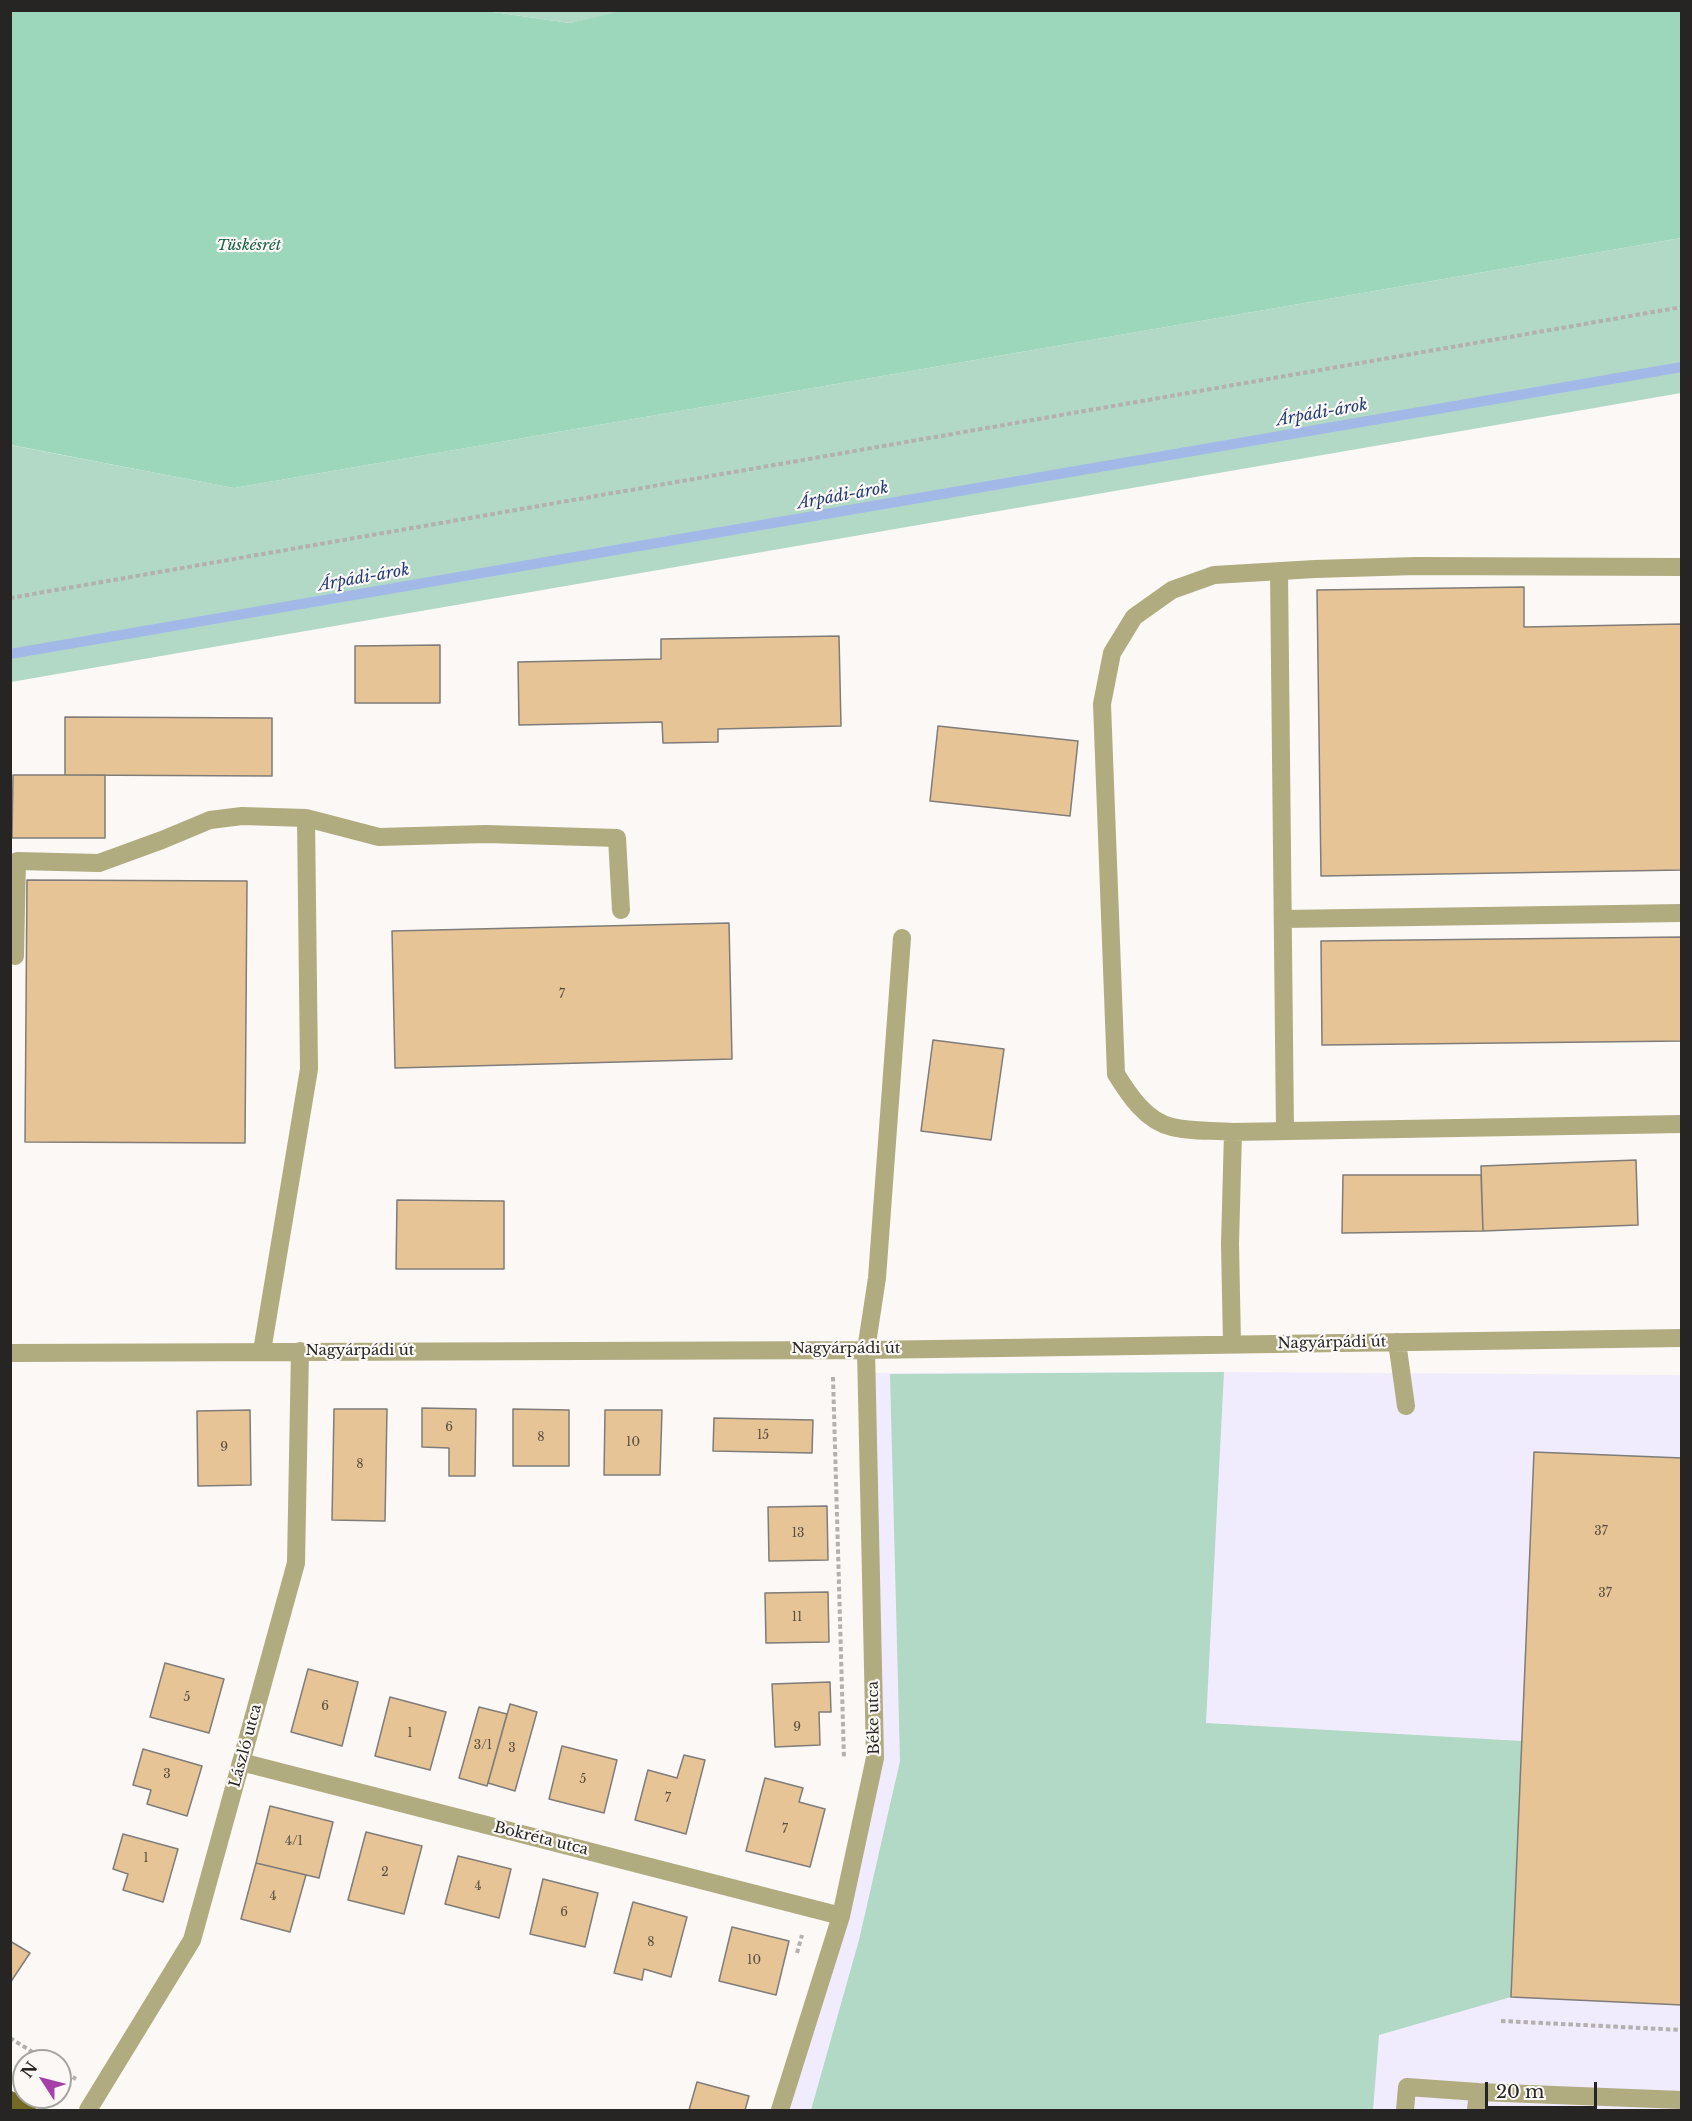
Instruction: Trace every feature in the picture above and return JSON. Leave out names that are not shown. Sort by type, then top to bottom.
[{"type":"main road","points":[[10,2100],[27,2110]]},
{"type":"street","points":[[1682,567],[1416,566],[1214,575],[1172,590],[1134,617],[1112,653],[1102,704],[1116,1074],[1130,1097],[1148,1115],[1171,1127],[1233,1132],[1682,1124]]},
{"type":"street","points":[[1279,571],[1285,1131]]},
{"type":"street","points":[[15,956],[17,861],[99,863],[210,820],[242,816],[306,818],[379,837],[486,834],[617,838],[621,910]]},
{"type":"street","points":[[262,1351],[309,1069],[306,818]]},
{"type":"street","points":[[1283,919],[1682,913]]},
{"type":"street","name":"Béke utca","points":[[780,2110],[841,1916],[875,1758],[866,1350],[877,1278],[902,938]]},
{"type":"street","points":[[1232,1344],[1230,1244],[1233,1132]]},
{"type":"street","name":"Nagyárpádi út","points":[[10,1353],[866,1350],[1682,1338]]},
{"type":"street","points":[[1397,1342],[1406,1406]]},
{"type":"street","name":"László utca","points":[[88,2110],[192,1940],[296,1563],[300,1351]]},
{"type":"street","name":"Bokréta utca","points":[[241,1762],[841,1916]]},
{"type":"street","points":[[1405,2110],[1407,2087],[1577,2103],[1679,2104]]},
{"type":"street","points":[[1476,2110],[1478,2092]]},
{"type":"path","points":[[10,597],[1682,307]]},
{"type":"path","points":[[832,1350],[844,1770]]},
{"type":"path","points":[[794,1964],[809,1907]]},
{"type":"path","points":[[1501,2020],[1682,2030]]},
{"type":"path","points":[[10,2038],[28,2049]]},
{"type":"shaded area","points":[[1224,1372],[1681,1375],[1681,2110],[783,2110],[878,1757],[871,1373]]},
{"type":"green space","name":"Tüskésrét","points":[[626,10],[1681,11],[1681,238],[234,488],[11,445],[11,11],[486,11],[570,23]]},
{"type":"green space","points":[[486,11],[626,11],[570,23]]},
{"type":"green space","points":[[1681,238],[1681,393],[11,682],[10,445],[234,488]]},
{"type":"green space","points":[[1224,1372],[1206,1723],[1522,1741],[1511,1997],[1379,2035],[1373,2110],[811,2110],[859,1940],[900,1761],[890,1374]]},
{"type":"building","points":[[1524,587],[1524,627],[1682,624],[1682,870],[1321,876],[1317,590]]},
{"type":"building","points":[[839,636],[841,726],[718,729],[718,742],[663,743],[662,722],[519,725],[518,662],[661,659],[661,639]]},
{"type":"building","points":[[440,645],[440,703],[355,703],[355,646]]},
{"type":"building","points":[[65,717],[272,718],[272,776],[65,775]]},
{"type":"building","points":[[938,726],[1078,741],[1070,816],[930,801]]},
{"type":"building","points":[[13,775],[105,775],[105,838],[12,838]]},
{"type":"building","points":[[27,880],[247,881],[245,1143],[25,1142]]},
{"type":"building","points":[[729,923],[732,1059],[395,1068],[392,931]]},
{"type":"building","points":[[1682,937],[1682,1041],[1322,1045],[1321,941]]},
{"type":"building","points":[[933,1040],[1004,1049],[991,1140],[921,1131]]},
{"type":"building","points":[[1636,1160],[1638,1225],[1483,1231],[1481,1166]]},
{"type":"building","points":[[1343,1175],[1481,1175],[1483,1231],[1342,1233]]},
{"type":"building","points":[[397,1200],[504,1201],[504,1269],[396,1269]]},
{"type":"building","points":[[422,1408],[476,1409],[475,1476],[449,1476],[449,1448],[422,1447]]},
{"type":"building","points":[[334,1409],[387,1409],[385,1521],[332,1520]]},
{"type":"building","points":[[513,1409],[569,1410],[569,1466],[513,1466]]},
{"type":"building","points":[[250,1410],[251,1485],[198,1486],[197,1411]]},
{"type":"building","points":[[605,1410],[662,1410],[660,1475],[604,1475]]},
{"type":"building","points":[[714,1418],[813,1420],[812,1453],[713,1451]]},
{"type":"building","points":[[1534,1452],[1682,1458],[1682,2005],[1511,1997]]},
{"type":"building","points":[[827,1506],[828,1560],[769,1561],[768,1507]]},
{"type":"building","points":[[828,1592],[829,1642],[766,1643],[765,1593]]},
{"type":"building","points":[[165,1663],[224,1679],[209,1733],[150,1717]]},
{"type":"building","points":[[308,1669],[358,1682],[342,1746],[291,1732]]},
{"type":"building","points":[[830,1682],[831,1712],[819,1712],[820,1745],[775,1747],[772,1684]]},
{"type":"building","points":[[390,1697],[446,1712],[430,1770],[375,1756]]},
{"type":"building","points":[[510,1704],[537,1712],[515,1791],[488,1783]]},
{"type":"building","points":[[479,1707],[507,1714],[487,1786],[459,1778]]},
{"type":"building","points":[[562,1746],[617,1760],[604,1813],[549,1799]]},
{"type":"building","points":[[143,1749],[202,1766],[187,1816],[147,1804],[151,1790],[133,1785]]},
{"type":"building","points":[[684,1755],[705,1760],[686,1834],[635,1820],[648,1770],[677,1778]]},
{"type":"building","points":[[765,1778],[803,1788],[799,1802],[825,1809],[810,1867],[746,1851]]},
{"type":"building","points":[[270,1806],[333,1822],[319,1878],[256,1863]]},
{"type":"building","points":[[366,1832],[422,1846],[404,1914],[348,1900]]},
{"type":"building","points":[[123,1834],[178,1849],[163,1902],[123,1890],[128,1874],[113,1869]]},
{"type":"building","points":[[458,1856],[511,1869],[499,1918],[445,1904]]},
{"type":"building","points":[[256,1863],[306,1875],[290,1932],[241,1919]]},
{"type":"building","points":[[543,1879],[598,1893],[585,1947],[530,1934]]},
{"type":"building","points":[[633,1902],[687,1917],[671,1977],[644,1969],[642,1980],[614,1973]]},
{"type":"building","points":[[732,1927],[789,1941],[776,1995],[719,1981]]},
{"type":"building","points":[[10,1941],[30,1953],[10,1983]]},
{"type":"building","points":[[697,2082],[749,2096],[745,2110],[689,2110]]},
{"type":"waterway","name":"Árpádi-árok","points":[[10,654],[1682,367]]}]
